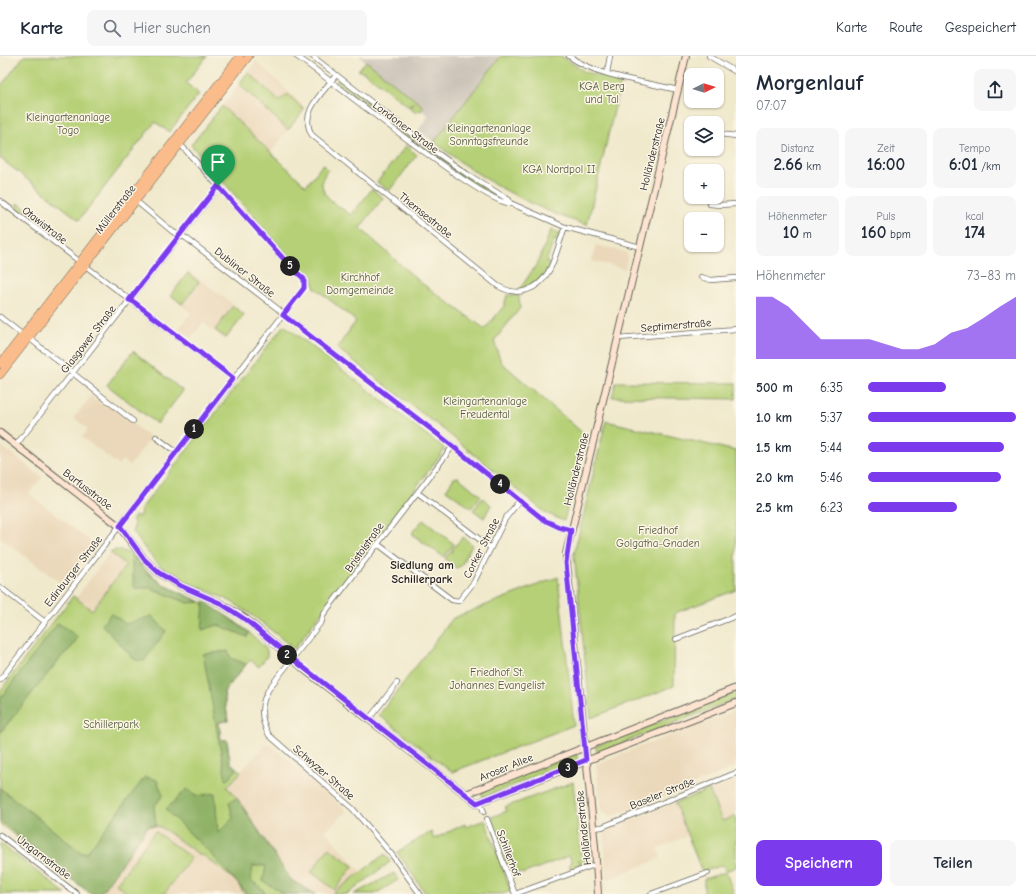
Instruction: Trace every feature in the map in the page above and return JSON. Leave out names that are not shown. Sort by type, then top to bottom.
[{"type":"main road","name":"Müllerstraße","points":[[0,375],[26,336],[240,56]]},
{"type":"main road","name":"Müllerstraße","points":[[82,264],[136,201],[248,56]]},
{"type":"main road","name":"Holländerstraße","points":[[598,894],[594,828],[566,563],[571,530],[686,56]]},
{"type":"main road","name":"Müllerstraße","points":[[0,364],[26,336]]},
{"type":"main road","name":"Barfusstraße","points":[[0,433],[120,526],[144,559],[159,573],[173,582],[237,613],[292,659],[466,794]]},
{"type":"main road","name":"Aroser Allee","points":[[466,794],[736,688]]},
{"type":"main road","name":"Aroser Allee","points":[[480,802],[736,703]]},
{"type":"main road","points":[[466,794],[477,803],[480,802]]},
{"type":"street","name":"Londoner Straße","points":[[296,56],[332,81],[445,167],[489,194],[565,227],[640,247]]},
{"type":"street","name":"Londoner Straße","points":[[312,56],[437,153],[509,200],[510,203]]},
{"type":"street","points":[[569,56],[584,66],[678,90]]},
{"type":"street","points":[[607,73],[610,56]]},
{"type":"street","points":[[709,56],[736,72]]},
{"type":"street","name":"Themsestraße","points":[[336,75],[308,113],[308,124],[312,135],[502,288],[521,292],[532,289],[542,283],[550,269],[565,227]]},
{"type":"street","points":[[724,134],[736,136]]},
{"type":"street","points":[[180,144],[218,186]]},
{"type":"street","name":"Glasgower Straße","points":[[16,445],[218,186]]},
{"type":"street","name":"Edinburger Straße","points":[[0,680],[304,288],[304,279],[290,266],[218,186]]},
{"type":"street","name":"Dubliner Straße","points":[[136,201],[157,220],[186,238],[262,296],[283,315],[453,446],[544,520],[559,527],[571,530]]},
{"type":"street","name":"Otawistraße","points":[[2,203],[233,378]]},
{"type":"street","points":[[1,209],[2,203]]},
{"type":"street","points":[[710,204],[736,204]]},
{"type":"street","points":[[701,277],[711,280],[736,278]]},
{"type":"street","points":[[0,317],[73,372],[93,389],[94,392],[132,421]]},
{"type":"street","name":"Septimerstraße","points":[[618,338],[736,329]]},
{"type":"street","points":[[156,437],[176,452]]},
{"type":"street","name":"Bristolstraße","points":[[292,659],[322,621],[323,615],[379,545],[388,529],[418,493],[453,446]]},
{"type":"street","points":[[418,493],[491,548]]},
{"type":"street","name":"Corker Straße","points":[[379,545],[456,602],[462,600],[470,588],[505,519],[520,500]]},
{"type":"street","points":[[0,587],[44,622]]},
{"type":"street","points":[[676,639],[736,616]]},
{"type":"street","name":"Schwyzer Straße","points":[[292,659],[264,698],[261,716],[265,729],[273,740],[308,768],[353,809],[392,855],[420,894]]},
{"type":"street","points":[[369,719],[397,683]]},
{"type":"street","name":"Baseler Straße","points":[[594,828],[602,827],[736,773]]},
{"type":"street","points":[[480,802],[484,812]]},
{"type":"street","name":"Schillerhof","points":[[487,819],[515,894]]},
{"type":"street","name":"Ungarnstraße","points":[[0,835],[77,894]]},
{"type":"street","points":[[515,894],[597,864]]},
{"type":"street","points":[[651,894],[708,873]]},
{"type":"shaded area","points":[[359,56],[501,56],[434,142],[418,130],[429,116],[421,109],[422,106]]},
{"type":"shaded area","points":[[256,61],[306,108],[271,152],[222,106]]},
{"type":"shaded area","points":[[596,245],[626,252],[628,255],[625,269],[592,261]]},
{"type":"shaded area","points":[[188,271],[246,314],[226,340],[203,323],[191,338],[179,328],[191,313],[169,295]]},
{"type":"shaded area","points":[[91,396],[105,407],[107,404],[151,438],[130,465],[122,460],[118,465],[82,437],[88,429],[74,418]]},
{"type":"shaded area","points":[[0,445],[42,477],[29,494],[94,544],[63,585],[0,537]]},
{"type":"shaded area","points":[[110,552],[126,565],[92,610],[76,598]]},
{"type":"shaded area","points":[[736,710],[736,767],[611,817],[601,811],[596,764]]},
{"type":"shaded area","points":[[267,743],[314,780],[347,811],[325,831],[361,872],[332,894],[315,894],[291,880],[237,798],[227,787]]},
{"type":"shaded area","points":[[736,779],[736,816],[722,821],[709,790]]},
{"type":"shaded area","points":[[675,803],[688,836],[658,848],[661,858],[606,880],[604,831]]},
{"type":"shaded area","points":[[148,826],[161,827],[201,856],[203,854],[236,881],[244,894],[100,894]]},
{"type":"green space","name":"Kleingartenanlage Togo","points":[[24,56],[207,56],[186,83],[199,94],[169,132],[155,122],[79,220],[0,158],[0,87]]},
{"type":"green space","points":[[501,56],[561,56],[585,72],[621,81],[587,225],[546,210],[506,191],[469,168],[434,142]]},
{"type":"green space","points":[[366,61],[424,107],[421,111],[419,110],[416,113],[410,108],[413,102],[409,107],[365,73],[358,70]]},
{"type":"green space","points":[[248,72],[279,101],[288,94],[304,110],[288,130],[239,84]]},
{"type":"green space","points":[[339,79],[415,139],[413,142],[336,82]]},
{"type":"green space","points":[[222,106],[306,186],[323,164],[328,169],[323,177],[323,190],[332,201],[351,215],[372,189],[383,198],[360,228],[420,282],[485,329],[504,306],[507,295],[519,296],[520,308],[494,341],[501,362],[585,435],[564,521],[546,513],[444,430],[337,348],[356,321],[314,287],[313,278],[293,261],[191,145]]},
{"type":"green space","points":[[425,145],[474,181],[508,201],[485,191],[464,178],[422,149]]},
{"type":"green space","points":[[406,146],[417,155],[389,191],[377,182]]},
{"type":"green space","points":[[18,203],[43,222],[39,226],[15,207]]},
{"type":"green space","points":[[551,230],[560,233],[557,241],[554,240],[546,262],[550,263],[548,269],[542,278],[534,284],[519,290],[537,264]]},
{"type":"green space","points":[[188,273],[199,282],[182,304],[171,295]]},
{"type":"green space","points":[[233,306],[244,315],[226,338],[215,330]]},
{"type":"green space","points":[[284,325],[445,449],[294,649],[261,622],[231,601],[170,573],[145,549],[132,530],[134,529],[134,522],[132,520],[135,516],[140,516],[141,509]]},
{"type":"green space","points":[[133,351],[183,391],[157,424],[107,385]]},
{"type":"green space","points":[[616,382],[736,383],[736,399],[612,397]]},
{"type":"green space","name":"Friedhof Golgatha-Gnaden","points":[[606,421],[736,451],[736,590],[675,613],[674,686],[591,718],[574,554]]},
{"type":"green space","points":[[458,477],[481,496],[471,508],[446,490],[454,478]]},
{"type":"green space","points":[[483,498],[491,505],[484,518],[473,510]]},
{"type":"green space","points":[[423,520],[454,544],[444,557],[413,535],[413,531]]},
{"type":"green space","points":[[463,537],[472,545],[464,557],[465,558],[461,566],[456,568],[445,559],[451,551],[453,552],[452,549]]},
{"type":"green space","name":"Schillerpark","points":[[116,550],[123,551],[133,556],[149,573],[164,584],[226,616],[244,628],[267,650],[267,656],[259,667],[250,660],[224,692],[228,721],[219,722],[221,740],[227,740],[230,762],[241,772],[227,787],[237,798],[291,880],[315,894],[244,894],[236,881],[203,855],[201,856],[161,827],[148,826],[100,894],[91,894],[0,824],[0,691],[73,596],[92,610],[126,565],[110,552]]},
{"type":"green space","points":[[131,555],[145,571],[162,584],[200,602],[188,603],[150,588],[134,588]]},
{"type":"green space","name":"Friedhof St. Johannes Evangelist","points":[[558,577],[574,725],[452,772],[379,715],[453,618]]},
{"type":"green space","points":[[204,601],[249,632],[247,637],[218,625],[202,630]]},
{"type":"green space","points":[[111,613],[126,624],[152,616],[166,631],[144,661],[135,660],[102,625]]},
{"type":"green space","points":[[58,623],[78,637],[72,647],[62,656],[0,733],[0,699]]},
{"type":"green space","points":[[228,651],[231,658],[246,664],[224,692],[228,721],[219,722],[221,740],[227,740],[230,762],[237,769],[228,780],[226,780],[203,654]]},
{"type":"green space","points":[[736,692],[736,699],[597,753],[596,746]]},
{"type":"green space","points":[[577,753],[577,760],[483,797],[481,791]]},
{"type":"green space","points":[[145,777],[157,780],[163,795],[154,807],[156,826],[148,826],[100,894],[91,894],[0,821],[0,788],[82,853],[87,852]]},
{"type":"green space","points":[[573,782],[581,859],[588,857],[586,863],[570,869],[569,864],[572,862],[569,856],[522,874],[521,872],[511,875],[489,818],[507,811],[505,807]]},
{"type":"green space","points":[[187,789],[197,796],[215,793],[218,833],[233,818],[229,802],[237,798],[291,880],[315,894],[284,894],[263,881],[266,866],[253,866],[251,880],[264,891],[265,894],[247,894],[213,856],[167,811],[166,809]]},
{"type":"green space","points":[[709,790],[722,821],[736,816],[736,867],[725,871],[723,865],[702,872],[675,803]]},
{"type":"green space","points":[[485,820],[511,891],[503,894],[426,894],[397,852],[431,832],[434,839],[465,824],[466,827]]},
{"type":"green space","points":[[155,831],[191,858],[164,894],[129,894],[116,884]]},
{"type":"green space","points":[[0,843],[66,894],[0,894]]},
{"type":"green space","points":[[329,848],[353,866],[335,890],[311,872]]},
{"type":"green space","points":[[385,854],[390,862],[348,894],[332,894]]},
{"type":"green space","points":[[726,872],[734,894],[704,894],[704,879]]},
{"type":"green space","points":[[394,873],[398,880],[375,894],[354,894]]},
{"type":"district","name":"Siedlung am Schillerpark","points":[[422,572]]},
{"type":"route","points":[[218,186],[290,266],[304,279],[304,288],[283,315],[440,436],[544,520],[559,527],[571,530],[566,554],[566,563],[586,760],[477,803],[299,664],[237,613],[220,603],[173,582],[159,573],[134,547],[120,526],[233,378],[134,302],[129,300],[218,186]]},
{"type":"park label","name":"KGA Berg und Tal","points":[[602,92]]},
{"type":"park label","name":"Kleingartenanlage Sonntagsfreunde","points":[[489,134]]},
{"type":"park label","name":"KGA Nordpol II","points":[[559,169]]},
{"type":"park label","name":"Kirchhof Domgemeinde","points":[[360,283]]},
{"type":"park label","name":"Kleingartenanlage Freudental","points":[[485,407]]}]
